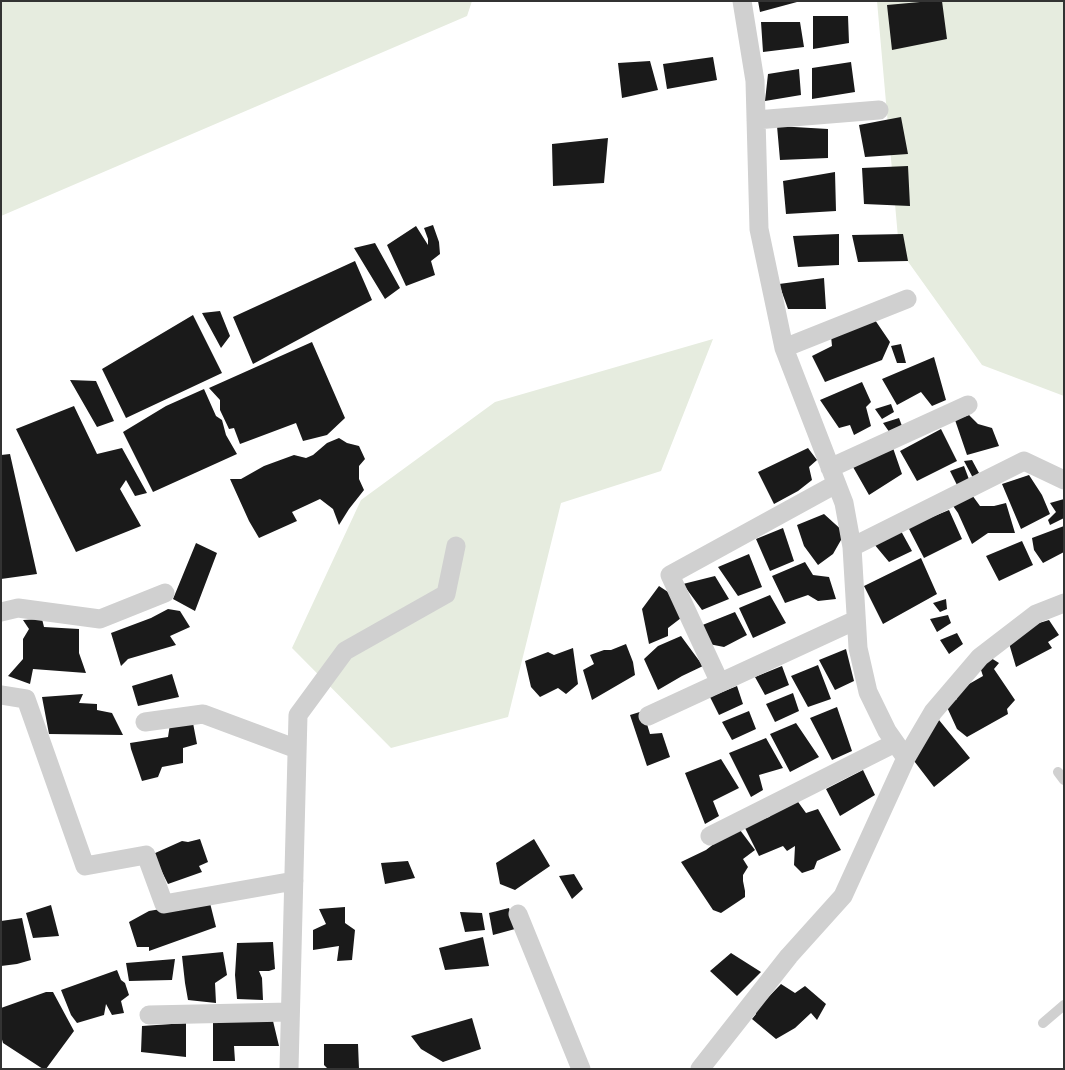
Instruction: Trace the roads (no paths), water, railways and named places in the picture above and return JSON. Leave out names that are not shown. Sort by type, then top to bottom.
[{"type":"street","points":[[742,1],[755,81],[759,229],[784,348],[844,503],[852,547],[858,648],[868,692],[887,731],[900,750]]},
{"type":"street","points":[[756,120],[879,110]]},
{"type":"street","points":[[784,348],[907,299]]},
{"type":"street","points":[[720,683],[670,575],[833,476],[968,404]]},
{"type":"street","points":[[852,547],[1024,462],[1064,480]]},
{"type":"street","points":[[289,1069],[298,715],[345,651],[446,594],[456,546]]},
{"type":"street","points":[[1,612],[18,608],[100,619],[165,593]]},
{"type":"street","points":[[700,1069],[789,956],[843,896],[900,750],[980,657],[1036,614],[1064,603]]},
{"type":"street","points":[[648,716],[856,620]]},
{"type":"street","points":[[1,696],[26,699],[85,866],[146,854],[164,904],[294,881]]},
{"type":"street","points":[[145,722],[203,714],[297,749]]},
{"type":"street","points":[[710,836],[900,750]]},
{"type":"street","points":[[518,914],[581,1069]]},
{"type":"street","points":[[149,1015],[290,1012]]},
{"type":"lane","points":[[1043,1023],[1064,1005]]}]
